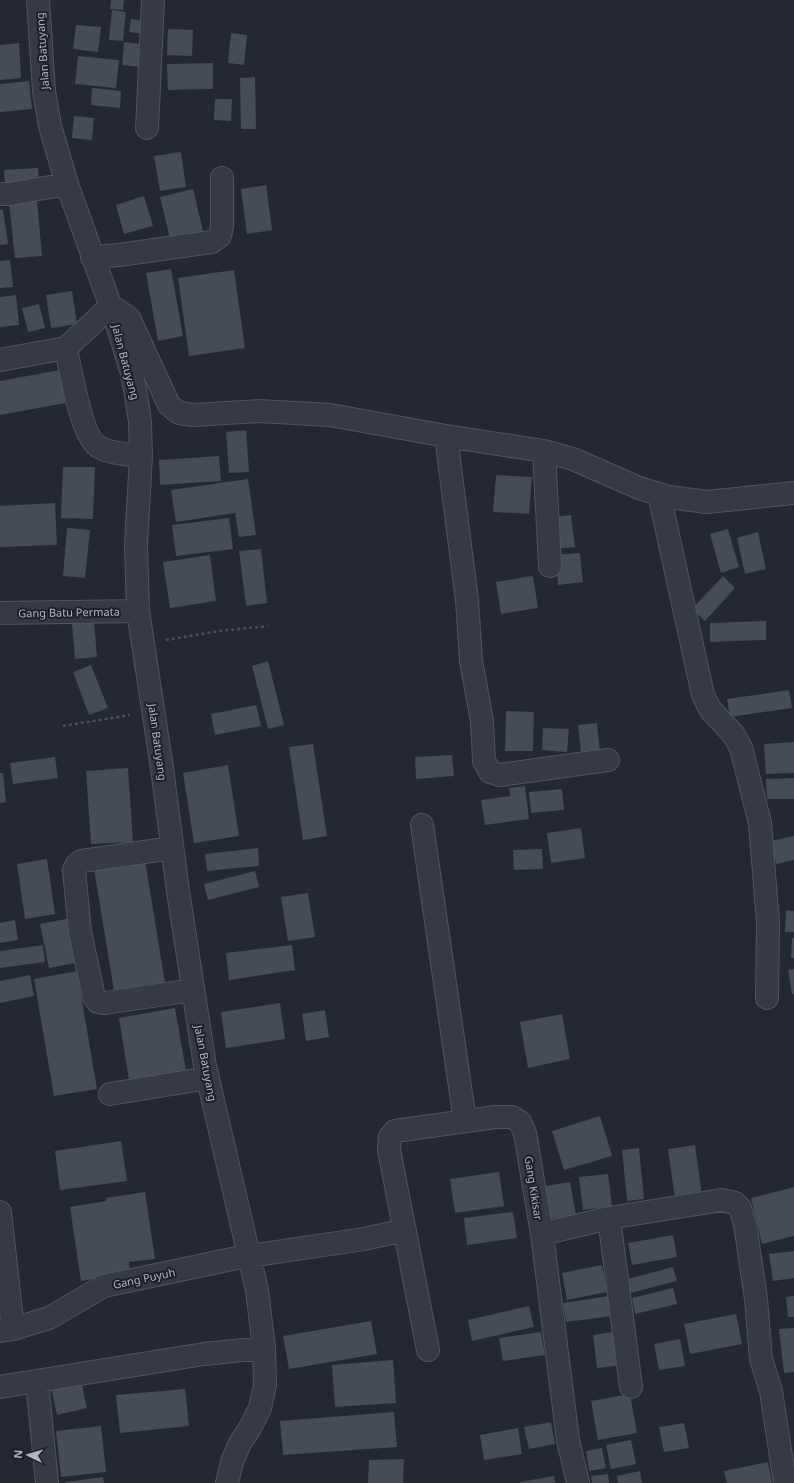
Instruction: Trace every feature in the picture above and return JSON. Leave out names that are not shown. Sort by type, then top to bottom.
[{"type":"street","name":"Jalan Batuyang","points":[[38,0],[44,91],[50,126],[92,257],[111,306],[131,370],[136,395],[140,422],[142,456],[136,545],[138,610],[154,712],[193,990],[208,1078],[257,1290],[264,1348],[265,1385],[260,1408],[250,1428],[240,1443],[232,1462],[227,1483]]},
{"type":"street","points":[[147,128],[153,0]]},
{"type":"street","points":[[92,257],[119,255],[212,242],[220,236],[222,226],[222,178]]},
{"type":"street","points":[[0,194],[10,194],[68,184]]},
{"type":"street","points":[[0,360],[66,348],[111,306],[129,318],[170,405],[179,413],[193,414],[259,411],[330,415],[446,436],[544,451],[573,459],[639,488],[659,494],[707,502],[794,493]]},
{"type":"street","points":[[66,348],[82,418],[90,439],[98,447],[118,453],[142,456]]},
{"type":"street","points":[[446,436],[467,600],[471,661],[482,721],[484,761],[490,772],[500,775],[608,760]]},
{"type":"street","points":[[544,451],[550,566]]},
{"type":"street","points":[[659,494],[703,695],[710,709],[734,735],[741,748],[760,823],[768,923],[767,998]]},
{"type":"street","name":"Gang Batu Permata","points":[[0,613],[138,610]]},
{"type":"street","points":[[422,825],[465,1121]]},
{"type":"street","points":[[172,848],[82,861],[77,864],[74,870],[80,932],[94,997],[98,1002],[105,1004],[193,990]]},
{"type":"street","points":[[110,1094],[208,1078]]},
{"type":"street","name":"Gang Kikisar","points":[[428,1350],[389,1150],[390,1138],[395,1131],[495,1117],[512,1117],[520,1122],[525,1133],[542,1234],[568,1440],[578,1483]]},
{"type":"street","points":[[542,1234],[609,1218],[722,1200],[735,1203],[740,1208],[745,1224],[756,1299],[761,1359],[771,1391],[785,1483]]},
{"type":"street","points":[[0,1212],[7,1330]]},
{"type":"street","points":[[609,1218],[631,1387]]},
{"type":"street","points":[[249,1256],[364,1239],[405,1230]]},
{"type":"street","name":"Gang Puyuh","points":[[7,1330],[48,1318],[104,1286],[249,1256]]},
{"type":"street","points":[[0,1387],[204,1354],[264,1348]]},
{"type":"street","points":[[37,1381],[47,1483]]},
{"type":"path","points":[[144,644],[220,631],[268,626]]},
{"type":"path","points":[[63,726],[154,712]]},
{"type":"building","points":[[111,0],[124,0],[123,10],[110,9]]},
{"type":"building","points":[[112,10],[126,12],[123,41],[109,40]]},
{"type":"building","points":[[131,19],[145,21],[144,34],[129,32]]},
{"type":"building","points":[[76,25],[101,27],[98,52],[73,49]]},
{"type":"building","points":[[168,29],[193,30],[192,56],[167,55]]},
{"type":"building","points":[[231,33],[247,35],[244,65],[228,63]]},
{"type":"building","points":[[124,42],[143,44],[141,67],[122,65]]},
{"type":"building","points":[[19,43],[21,78],[0,80],[0,45]]},
{"type":"building","points":[[78,56],[119,60],[116,88],[75,84]]},
{"type":"building","points":[[213,63],[213,89],[168,90],[167,64]]},
{"type":"building","points":[[255,77],[256,129],[241,129],[240,78]]},
{"type":"building","points":[[29,81],[32,109],[0,112],[0,84]]},
{"type":"building","points":[[92,88],[121,91],[120,108],[91,105]]},
{"type":"building","points":[[215,99],[232,99],[231,121],[214,120]]},
{"type":"building","points":[[74,116],[94,118],[92,140],[72,138]]},
{"type":"building","points":[[181,152],[186,187],[160,191],[154,156]]},
{"type":"building","points":[[38,168],[39,183],[5,185],[4,170]]},
{"type":"building","points":[[266,185],[272,230],[247,234],[241,189]]},
{"type":"building","points":[[193,189],[204,235],[171,243],[160,197]]},
{"type":"building","points":[[144,196],[153,226],[124,234],[116,205]]},
{"type":"building","points":[[37,200],[42,256],[15,258],[9,203]]},
{"type":"building","points":[[0,210],[3,210],[8,244],[0,245]]},
{"type":"building","points":[[10,260],[13,287],[0,288],[0,261]]},
{"type":"building","points":[[171,269],[183,336],[158,341],[146,273]]},
{"type":"building","points":[[234,270],[245,348],[189,356],[178,278]]},
{"type":"building","points":[[72,291],[77,324],[51,328],[46,295]]},
{"type":"building","points":[[16,295],[19,325],[0,327],[0,297]]},
{"type":"building","points":[[39,304],[45,328],[28,332],[22,308]]},
{"type":"building","points":[[60,370],[66,403],[0,415],[0,381]]},
{"type":"building","points":[[246,430],[249,472],[229,473],[226,432]]},
{"type":"building","points":[[219,456],[221,481],[160,485],[159,460]]},
{"type":"building","points":[[63,467],[95,467],[93,519],[61,518]]},
{"type":"building","points":[[496,475],[532,477],[529,514],[493,512]]},
{"type":"building","points":[[248,479],[256,535],[239,537],[235,513],[176,522],[171,490]]},
{"type":"building","points":[[55,503],[57,545],[0,547],[0,506]]},
{"type":"building","points":[[571,515],[575,547],[557,549],[553,517]]},
{"type":"building","points":[[229,518],[233,549],[176,556],[172,525]]},
{"type":"building","points":[[67,528],[90,530],[85,578],[63,576]]},
{"type":"building","points":[[728,529],[739,567],[721,573],[710,534]]},
{"type":"building","points":[[758,532],[766,569],[745,574],[737,538]]},
{"type":"building","points":[[261,549],[267,603],[246,606],[239,551]]},
{"type":"building","points":[[580,553],[583,582],[558,585],[556,555]]},
{"type":"building","points":[[210,555],[216,601],[170,608],[163,562]]},
{"type":"building","points":[[533,576],[538,608],[501,614],[496,582]]},
{"type":"building","points":[[723,576],[735,588],[705,621],[692,609]]},
{"type":"building","points":[[766,621],[766,640],[710,642],[710,623]]},
{"type":"building","points":[[94,622],[97,657],[75,659],[72,624]]},
{"type":"building","points":[[268,661],[284,725],[268,729],[252,666]]},
{"type":"building","points":[[91,665],[108,708],[89,715],[73,672]]},
{"type":"building","points":[[789,690],[792,708],[730,717],[727,699]]},
{"type":"building","points":[[256,705],[261,726],[215,735],[211,714]]},
{"type":"building","points":[[506,711],[534,712],[533,751],[505,751]]},
{"type":"building","points":[[597,723],[600,752],[581,753],[578,725]]},
{"type":"building","points":[[543,728],[569,729],[567,752],[542,750]]},
{"type":"building","points":[[794,742],[794,773],[766,774],[764,744]]},
{"type":"building","points":[[313,744],[327,836],[303,840],[289,747]]},
{"type":"building","points":[[452,755],[454,776],[416,779],[415,757]]},
{"type":"building","points":[[55,757],[58,778],[13,784],[10,763]]},
{"type":"building","points":[[228,765],[239,836],[194,843],[183,773]]},
{"type":"building","points":[[128,768],[133,842],[91,844],[86,771]]},
{"type":"building","points":[[0,773],[3,773],[6,802],[0,803]]},
{"type":"building","points":[[794,778],[794,799],[767,799],[766,779]]},
{"type":"building","points":[[525,786],[529,819],[485,825],[481,800],[510,796],[509,788]]},
{"type":"building","points":[[562,789],[564,810],[531,813],[529,792]]},
{"type":"building","points":[[581,828],[585,858],[551,863],[547,833]]},
{"type":"building","points":[[794,836],[794,860],[776,864],[771,841]]},
{"type":"building","points":[[258,848],[259,866],[207,871],[205,854]]},
{"type":"building","points":[[542,849],[543,869],[514,870],[513,850]]},
{"type":"building","points":[[47,859],[55,914],[25,919],[17,864]]},
{"type":"building","points":[[145,860],[166,989],[115,997],[94,869]]},
{"type":"building","points":[[255,871],[259,887],[208,900],[204,884]]},
{"type":"building","points":[[308,893],[315,937],[288,941],[281,897]]},
{"type":"building","points":[[786,910],[794,911],[794,932],[785,932]]},
{"type":"building","points":[[71,918],[80,962],[49,968],[40,924]]},
{"type":"building","points":[[15,920],[18,940],[0,943],[0,923]]},
{"type":"building","points":[[792,938],[794,938],[794,958],[791,958]]},
{"type":"building","points":[[43,945],[45,962],[0,968],[0,951]]},
{"type":"building","points":[[292,945],[295,970],[229,980],[226,953]]},
{"type":"building","points":[[794,969],[794,994],[792,994],[788,970]]},
{"type":"building","points":[[77,971],[97,1089],[54,1096],[34,979]]},
{"type":"building","points":[[30,975],[34,996],[0,1003],[0,981]]},
{"type":"building","points":[[280,1003],[285,1039],[226,1048],[221,1012]]},
{"type":"building","points":[[175,1008],[186,1071],[129,1080],[119,1018]]},
{"type":"building","points":[[325,1010],[329,1037],[306,1041],[302,1014]]},
{"type":"building","points":[[562,1014],[570,1059],[528,1068],[520,1022]]},
{"type":"building","points":[[600,1116],[612,1156],[564,1170],[552,1131]]},
{"type":"building","points":[[121,1141],[127,1181],[60,1190],[55,1151]]},
{"type":"building","points":[[695,1145],[702,1195],[675,1199],[668,1149]]},
{"type":"building","points":[[639,1148],[644,1199],[627,1201],[622,1150]]},
{"type":"building","points":[[499,1172],[504,1206],[455,1213],[450,1179]]},
{"type":"building","points":[[608,1174],[612,1206],[583,1210],[579,1177]]},
{"type":"building","points":[[570,1182],[576,1215],[550,1219],[546,1186]]},
{"type":"building","points":[[794,1187],[794,1236],[762,1244],[751,1198]]},
{"type":"building","points":[[145,1192],[155,1259],[129,1262],[130,1273],[81,1281],[70,1207],[106,1201],[106,1198]]},
{"type":"building","points":[[513,1212],[517,1238],[467,1245],[464,1218]]},
{"type":"building","points":[[673,1235],[677,1257],[632,1265],[628,1243]]},
{"type":"building","points":[[794,1251],[794,1278],[773,1281],[769,1254]]},
{"type":"building","points":[[602,1265],[607,1292],[567,1300],[562,1273]]},
{"type":"building","points":[[673,1267],[677,1281],[630,1293],[627,1279]]},
{"type":"building","points":[[673,1288],[677,1304],[635,1314],[632,1298]]},
{"type":"building","points":[[609,1296],[612,1316],[566,1322],[563,1303]]},
{"type":"building","points":[[794,1296],[794,1317],[788,1317],[786,1297]]},
{"type":"building","points":[[529,1306],[534,1327],[472,1341],[468,1320]]},
{"type":"building","points":[[736,1314],[742,1344],[690,1354],[684,1324]]},
{"type":"building","points":[[371,1321],[377,1354],[289,1369],[283,1336]]},
{"type":"building","points":[[794,1328],[794,1372],[784,1373],[779,1329]]},
{"type":"building","points":[[619,1331],[623,1365],[597,1368],[593,1335]]},
{"type":"building","points":[[541,1332],[545,1355],[503,1361],[499,1338]]},
{"type":"building","points":[[680,1339],[685,1366],[659,1370],[654,1344]]},
{"type":"building","points":[[393,1360],[396,1403],[335,1407],[332,1365]]},
{"type":"building","points":[[80,1376],[87,1408],[57,1415],[50,1383]]},
{"type":"building","points":[[185,1389],[189,1426],[120,1433],[116,1395]]},
{"type":"building","points":[[630,1394],[637,1433],[598,1440],[591,1401]]},
{"type":"building","points":[[394,1412],[397,1447],[283,1455],[280,1421]]},
{"type":"building","points":[[551,1422],[555,1444],[529,1449],[524,1427]]},
{"type":"building","points":[[684,1423],[689,1448],[664,1452],[659,1427]]},
{"type":"building","points":[[101,1426],[106,1472],[61,1477],[56,1431]]},
{"type":"building","points":[[518,1428],[522,1454],[484,1460],[480,1435]]},
{"type":"building","points":[[631,1440],[636,1464],[611,1469],[606,1445]]},
{"type":"building","points":[[602,1448],[606,1468],[589,1471],[586,1451]]},
{"type":"building","points":[[404,1459],[403,1483],[368,1483],[369,1460]]},
{"type":"building","points":[[768,1462],[772,1483],[727,1483],[724,1471]]},
{"type":"building","points":[[640,1471],[642,1483],[618,1483],[617,1476]]},
{"type":"building","points":[[608,1474],[609,1483],[592,1483],[591,1476]]},
{"type":"building","points":[[554,1476],[555,1483],[520,1483],[520,1482]]},
{"type":"building","points":[[103,1477],[104,1483],[66,1483],[66,1482]]}]
